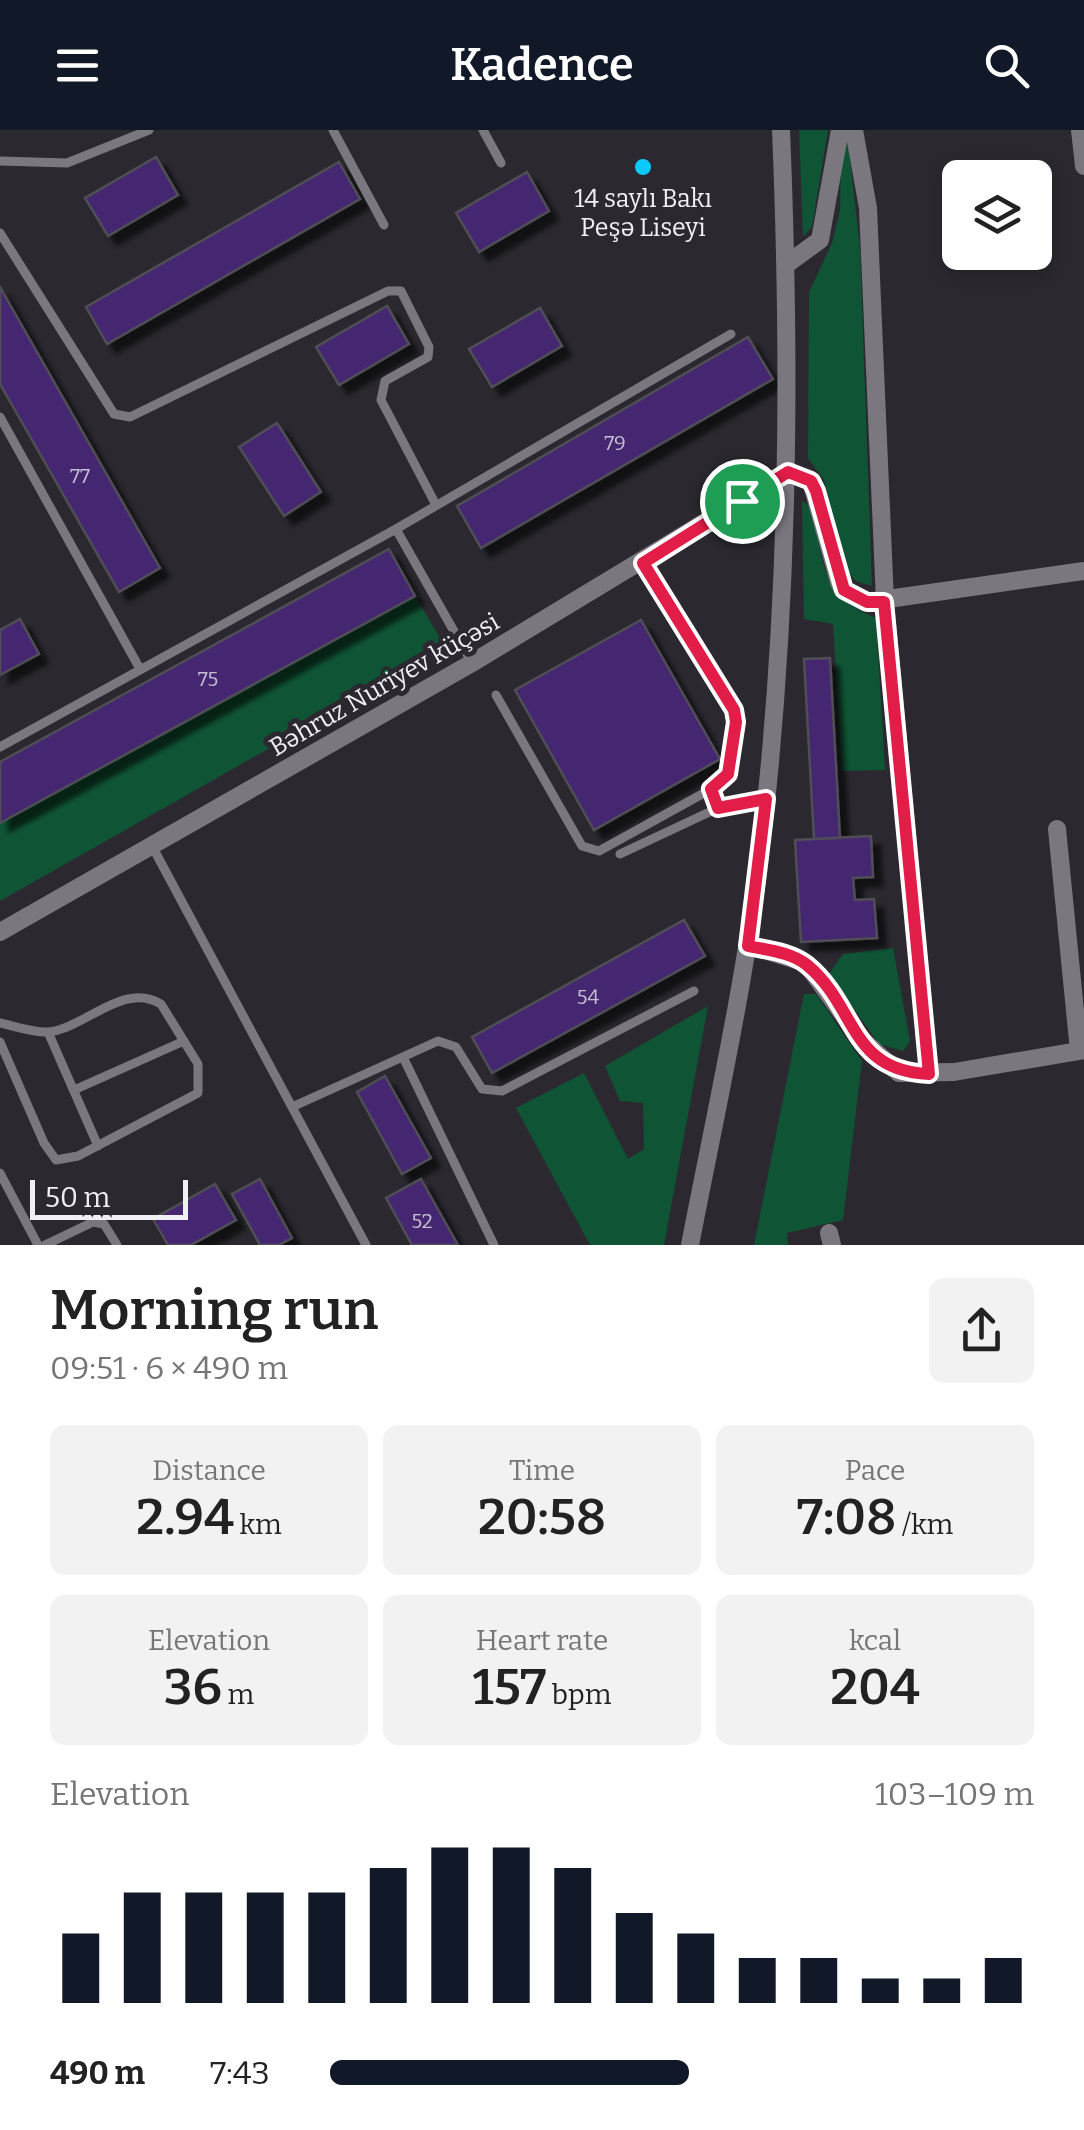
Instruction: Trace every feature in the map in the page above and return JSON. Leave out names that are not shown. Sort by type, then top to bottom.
[{"type":"street","points":[[690,1245],[748,946],[766,799],[788,472],[781,130]]},
{"type":"street","points":[[786,264],[820,240],[840,130]]},
{"type":"street","points":[[854,130],[868,208],[884,602],[929,1074]]},
{"type":"street","points":[[1080,130],[1084,166]]},
{"type":"street","points":[[788,472],[811,481],[844,590],[867,602],[1084,571]]},
{"type":"street","name":"Bəhruz Nuriyev küçəsi","points":[[0,932],[472,663],[788,472]]},
{"type":"street","points":[[748,946],[806,964],[880,1061],[899,1073],[929,1074],[1082,1051],[1057,829]]},
{"type":"lane","points":[[0,161],[67,163],[147,130]]},
{"type":"lane","points":[[333,130],[384,226]]},
{"type":"lane","points":[[483,130],[501,163]]},
{"type":"lane","points":[[0,233],[114,414],[130,417],[388,291],[401,291],[429,347],[428,357],[384,381],[380,400],[436,504]]},
{"type":"lane","points":[[0,747],[396,529],[731,334]]},
{"type":"lane","points":[[0,417],[140,670]]},
{"type":"lane","points":[[396,529],[472,663]]},
{"type":"lane","points":[[496,695],[582,846],[590,851],[599,851],[711,789],[728,774],[736,722],[734,710],[643,563]]},
{"type":"lane","points":[[711,789],[718,808]]},
{"type":"lane","points":[[620,854],[718,808],[766,799]]},
{"type":"lane","points":[[152,846],[366,1245]]},
{"type":"lane","points":[[292,1107],[438,1040],[449,1042],[482,1089],[502,1091],[694,991]]},
{"type":"lane","points":[[0,1023],[48,1032],[142,996],[161,1004],[198,1064],[198,1094],[66,1161],[56,1160],[44,1144],[0,1042]]},
{"type":"lane","points":[[48,1032],[98,1146]]},
{"type":"lane","points":[[74,1090],[184,1041]]},
{"type":"lane","points":[[403,1057],[494,1245]]},
{"type":"lane","points":[[0,1172],[41,1245],[93,1222],[104,1224],[117,1245]]},
{"type":"green space","points":[[799,130],[828,130],[812,227],[803,236]]},
{"type":"green space","points":[[848,142],[860,248],[872,586],[856,581],[844,567],[824,480],[808,458],[809,292],[832,243],[840,210],[841,156]]},
{"type":"green space","points":[[802,501],[813,508],[823,561],[834,588],[857,609],[876,618],[885,770],[842,771],[833,624],[804,619]]},
{"type":"green space","points":[[415,596],[446,648],[0,901],[0,823]]},
{"type":"green space","points":[[893,948],[910,1041],[903,1051],[879,1044],[829,974],[843,954]]},
{"type":"green space","points":[[804,994],[816,994],[862,1061],[843,1220],[787,1233],[788,1245],[754,1245]]},
{"type":"green space","points":[[708,1006],[664,1245],[590,1245],[516,1108],[584,1073],[628,1159],[644,1149],[643,1103],[620,1101],[605,1066]]},
{"type":"building","points":[[156,157],[178,195],[108,236],[85,198]]},
{"type":"building","points":[[339,162],[360,199],[107,344],[86,307]]},
{"type":"building","points":[[527,172],[549,211],[479,252],[456,213]]},
{"type":"building","points":[[0,287],[160,568],[119,592],[0,384]]},
{"type":"building","points":[[387,306],[409,344],[339,385],[316,347]]},
{"type":"building","points":[[540,308],[562,346],[492,387],[469,349]]},
{"type":"building","points":[[748,337],[773,379],[481,548],[457,506]]},
{"type":"building","points":[[277,423],[321,492],[284,516],[239,447]]},
{"type":"building","points":[[389,549],[415,596],[0,823],[0,762]]},
{"type":"building","points":[[20,619],[39,654],[0,675],[0,630]]},
{"type":"building","points":[[641,620],[720,759],[594,830],[515,690]]},
{"type":"building","points":[[830,658],[840,838],[814,839],[804,659]]},
{"type":"building","points":[[871,836],[873,877],[853,878],[855,900],[874,899],[877,938],[801,942],[795,840]]},
{"type":"building","points":[[684,920],[705,956],[492,1073],[472,1037]]},
{"type":"building","points":[[385,1076],[431,1158],[402,1174],[357,1092]]},
{"type":"building","points":[[260,1179],[292,1238],[279,1245],[260,1245],[232,1194]]},
{"type":"building","points":[[421,1179],[458,1245],[412,1245],[386,1198]]},
{"type":"building","points":[[215,1184],[236,1220],[191,1245],[168,1245],[153,1219]]},
{"type":"place","name":"14 saylı Bakı Peşə Liseyi","points":[[643,167]]},
{"type":"route","points":[[788,472],[811,481],[839,582],[856,598],[884,602],[929,1074],[899,1073],[880,1061],[806,964],[790,955],[748,946],[766,799],[718,808],[711,789],[724,782],[728,774],[736,722],[734,710],[643,563],[742,501],[788,472]]}]
